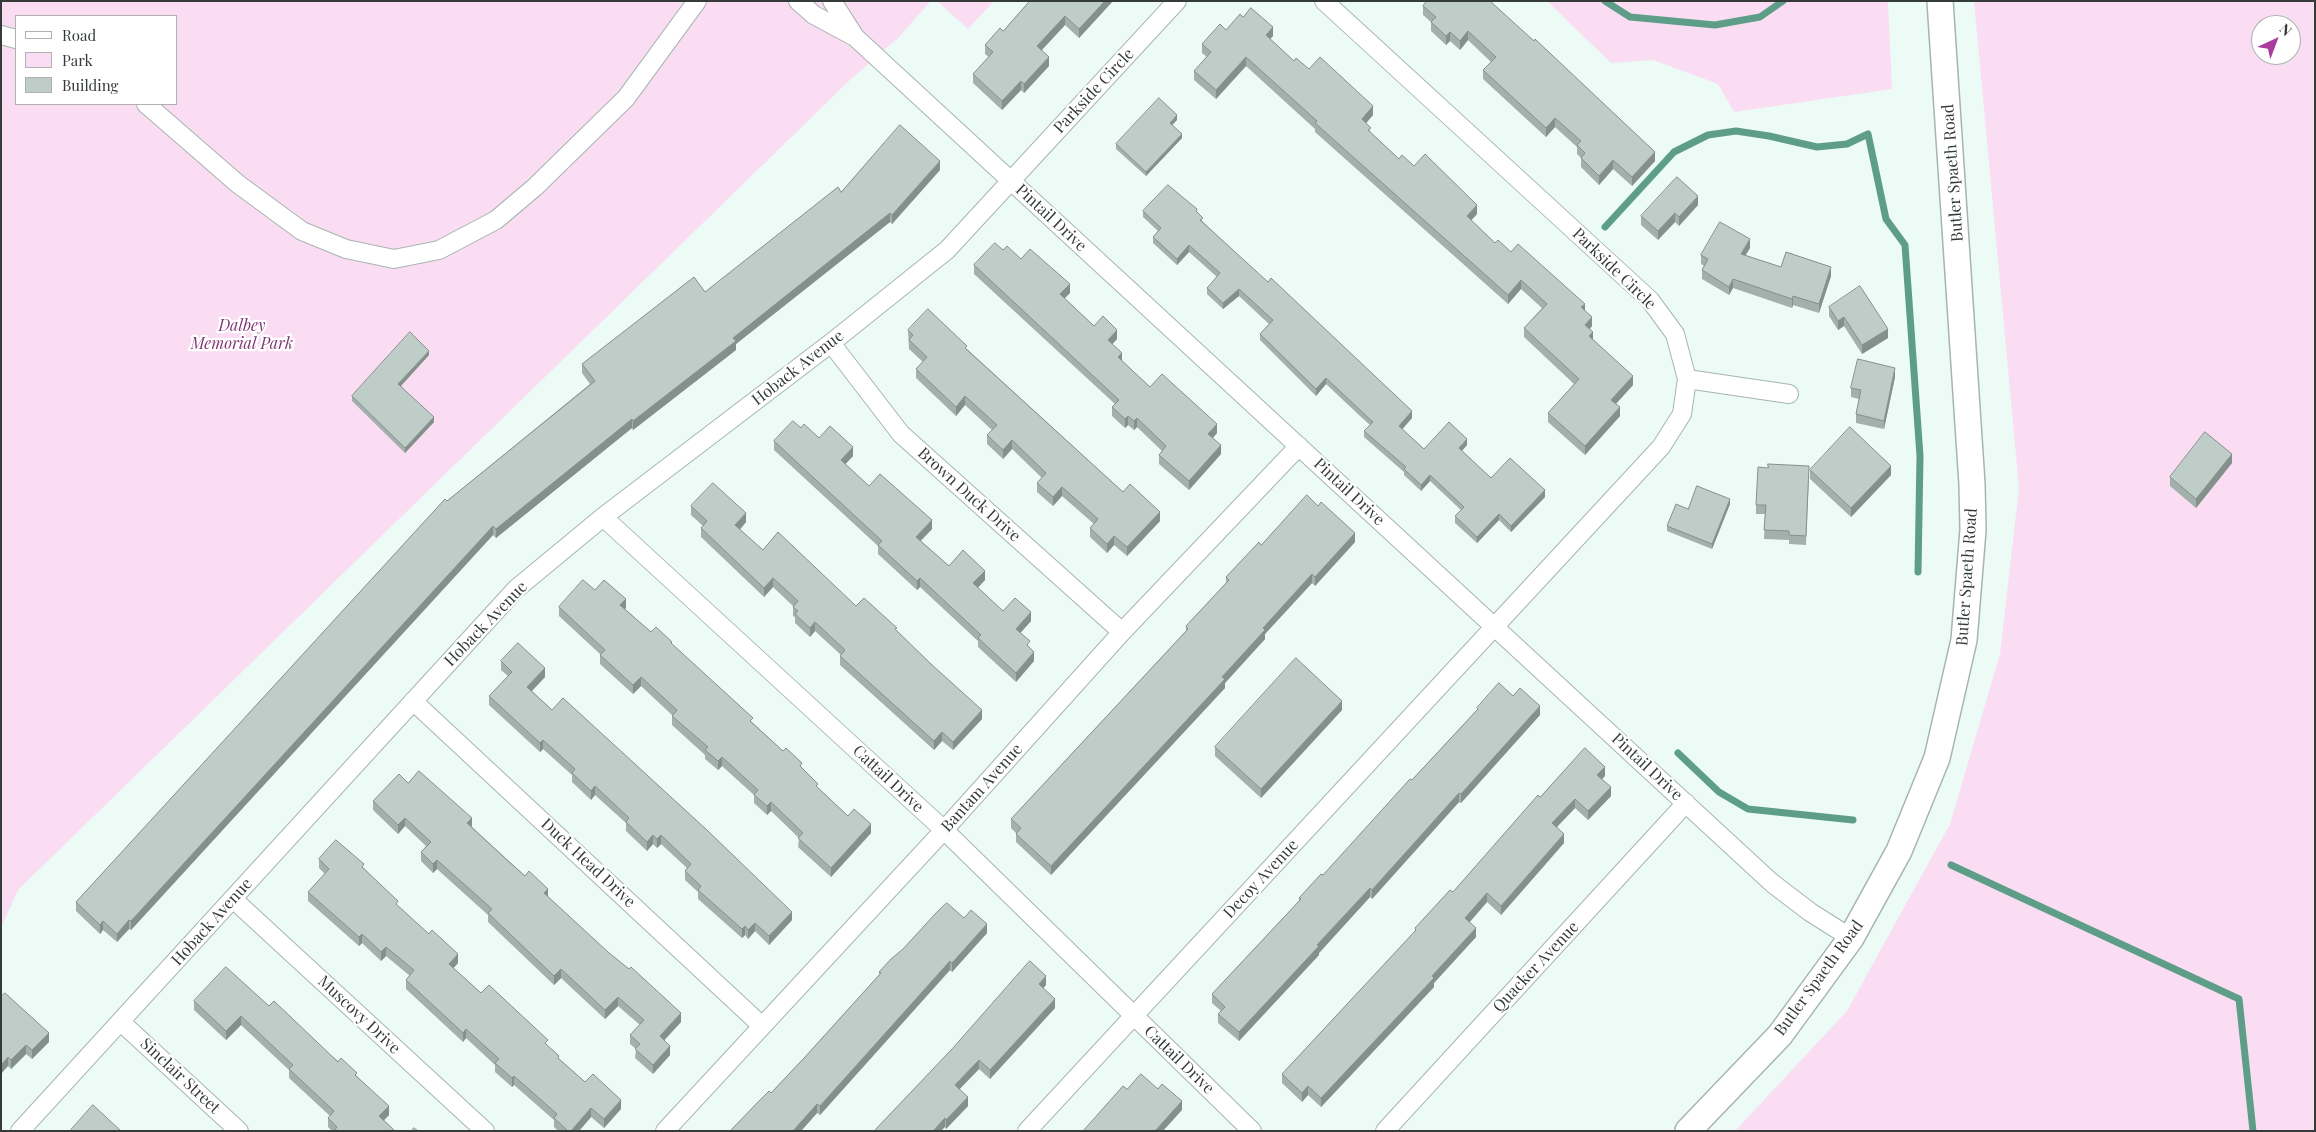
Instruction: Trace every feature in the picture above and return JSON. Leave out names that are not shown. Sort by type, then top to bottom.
[{"type":"main road","name":"Butler Spaeth Road","points":[[1688,1131],[1780,1035],[1851,938],[1899,851],[1937,758],[1964,640],[1973,530],[1972,484],[1940,1]]},
{"type":"street","points":[[147,105],[238,184],[302,231],[346,248],[394,259],[439,250],[496,220],[522,198],[626,98],[697,1]]},
{"type":"street","name":"Pintail Drive","points":[[798,1],[814,15],[855,37]]},
{"type":"street","name":"Pintail Drive","points":[[832,1],[855,37],[1772,883],[1810,912],[1851,938]]},
{"type":"street","name":"Parkside Circle","points":[[1011,182],[1177,1]]},
{"type":"street","name":"Parkside Circle","points":[[1324,1],[1650,300],[1675,334],[1687,379],[1682,414],[1661,447],[1495,627]]},
{"type":"street","points":[[1,35],[15,39]]},
{"type":"street","name":"Hoback Avenue","points":[[20,1131],[516,589],[603,517],[831,343],[947,250],[1011,182]]},
{"type":"street","name":"Brown Duck Drive","points":[[831,343],[901,434],[1122,632]]},
{"type":"street","points":[[1687,379],[1789,394]]},
{"type":"street","name":"Bantam Avenue","points":[[665,1131],[944,830],[1122,632],[1299,446]]},
{"type":"street","name":"Cattail Drive","points":[[603,517],[944,830],[1252,1131]]},
{"type":"street","name":"Decoy Avenue","points":[[1028,1131],[1495,627]]},
{"type":"street","name":"Duck Head Drive","points":[[413,701],[762,1026]]},
{"type":"street","name":"Quacker Avenue","points":[[1385,1131],[1686,803]]},
{"type":"street","name":"Muscovy Drive","points":[[233,899],[485,1131]]},
{"type":"street","name":"Sinclair Street","points":[[121,1022],[239,1131]]},
{"type":"green space","name":"Dalbey Memorial Park","points":[[1,1],[931,1],[897,39],[852,78],[18,890],[1,928]]},
{"type":"green space","points":[[937,1],[994,1],[968,29]]},
{"type":"green space","points":[[1547,1],[1888,1],[1892,89],[1734,112],[1718,84],[1653,60],[1611,63]]},
{"type":"green space","points":[[1974,1],[2315,1],[2315,1131],[1735,1131],[1847,1011],[1950,824],[2000,654],[2019,488]]},
{"type":"building","points":[[1030,1],[1105,1],[1079,29],[1065,16],[1037,46],[1049,57],[1024,84],[1021,81],[1002,101],[973,74],[993,52],[985,45],[1000,28],[1003,31]]},
{"type":"building","points":[[1427,1],[1490,1],[1534,41],[1535,39],[1655,152],[1632,177],[1613,160],[1599,176],[1581,158],[1585,153],[1577,145],[1581,141],[1555,118],[1546,128],[1483,70],[1496,57],[1468,31],[1460,41],[1450,32],[1446,36],[1431,22],[1436,17],[1423,6]]},
{"type":"building","points":[[1251,8],[1273,27],[1266,35],[1294,61],[1296,58],[1309,69],[1320,57],[1373,106],[1362,119],[1371,128],[1368,130],[1399,159],[1402,155],[1414,166],[1425,154],[1477,205],[1467,216],[1495,243],[1498,240],[1511,252],[1518,244],[1585,304],[1581,307],[1592,317],[1585,325],[1593,332],[1589,336],[1633,376],[1611,400],[1620,407],[1585,446],[1548,413],[1579,379],[1524,328],[1547,304],[1521,280],[1508,295],[1315,123],[1317,121],[1246,57],[1216,90],[1194,71],[1211,52],[1202,44],[1220,24],[1226,30],[1240,14],[1243,17]]},
{"type":"building","points":[[1159,98],[1177,115],[1170,123],[1182,134],[1146,172],[1116,144]]},
{"type":"building","points":[[900,125],[940,161],[892,215],[890,213],[733,338],[736,341],[633,421],[632,419],[496,529],[493,526],[117,934],[103,921],[100,925],[76,902],[445,499],[447,501],[595,381],[582,364],[694,277],[705,292],[838,187],[841,192]]},
{"type":"building","points":[[1677,177],[1698,196],[1679,217],[1675,213],[1658,231],[1641,216]]},
{"type":"building","points":[[1168,185],[1197,209],[1196,211],[1203,218],[1200,220],[1268,282],[1271,278],[1412,411],[1399,426],[1424,449],[1449,422],[1467,439],[1459,448],[1491,478],[1510,458],[1545,490],[1511,526],[1499,514],[1477,537],[1455,516],[1464,507],[1430,475],[1421,485],[1404,469],[1406,467],[1364,431],[1373,422],[1326,378],[1316,389],[1260,334],[1273,320],[1239,289],[1223,303],[1207,288],[1220,273],[1189,245],[1177,259],[1153,237],[1161,228],[1143,211]]},
{"type":"building","points":[[1720,222],[1750,239],[1741,254],[1781,267],[1786,252],[1831,267],[1819,304],[1793,296],[1792,299],[1733,279],[1729,287],[1702,270],[1708,259],[1701,255]]},
{"type":"building","points":[[995,243],[1003,250],[1007,246],[1021,259],[1030,249],[1070,284],[1060,294],[1094,326],[1103,316],[1117,330],[1108,340],[1122,353],[1118,357],[1150,387],[1162,374],[1217,424],[1208,434],[1221,445],[1189,481],[1159,455],[1166,446],[1137,418],[1134,421],[1128,416],[1125,419],[1112,407],[1119,400],[974,265]]},
{"type":"building","points":[[1860,286],[1888,329],[1862,345],[1844,317],[1838,321],[1829,307]]},
{"type":"building","points":[[928,309],[967,346],[965,348],[1123,492],[1130,484],[1160,512],[1127,547],[1114,536],[1107,544],[1090,528],[1098,519],[1062,487],[1053,497],[1037,483],[1046,473],[1012,440],[1003,450],[987,435],[997,425],[965,396],[956,407],[916,369],[927,357],[909,340],[913,335],[908,330]]},
{"type":"building","points":[[410,332],[429,351],[398,384],[434,417],[405,448],[352,396]]},
{"type":"building","points":[[1858,359],[1895,368],[1884,421],[1856,414],[1861,390],[1851,388]]},
{"type":"building","points":[[793,421],[801,428],[804,424],[819,438],[830,426],[853,447],[841,460],[869,486],[880,474],[932,520],[916,537],[949,566],[963,550],[985,571],[973,583],[1003,611],[1015,598],[1031,612],[1016,629],[1030,641],[1027,645],[1034,652],[1016,673],[978,638],[981,635],[920,578],[917,581],[878,545],[882,541],[774,441]]},
{"type":"building","points":[[1850,427],[1891,466],[1851,508],[1810,470]]},
{"type":"building","points":[[2205,432],[2232,454],[2196,499],[2170,477]]},
{"type":"building","points":[[1768,464],[1809,466],[1806,536],[1789,535],[1789,531],[1764,530],[1766,505],[1756,505],[1758,467],[1768,468]]},
{"type":"building","points":[[713,483],[746,513],[735,525],[763,550],[778,532],[856,606],[864,598],[897,628],[895,629],[931,664],[982,710],[953,742],[942,732],[934,741],[840,656],[845,650],[815,622],[810,628],[795,614],[798,611],[793,607],[798,601],[773,578],[764,588],[701,528],[707,521],[691,506]]},
{"type":"building","points":[[1697,486],[1730,499],[1712,544],[1667,526],[1676,504],[1688,509]]},
{"type":"building","points":[[1307,495],[1318,506],[1321,502],[1355,533],[1315,577],[1312,574],[1222,677],[1225,679],[1051,866],[1016,834],[1021,828],[1011,819],[1188,629],[1186,626],[1229,580],[1226,577],[1259,542],[1261,545]]},
{"type":"building","points":[[583,580],[595,590],[604,580],[626,599],[620,605],[651,632],[656,627],[753,718],[750,721],[783,751],[786,748],[802,763],[800,766],[818,784],[816,786],[848,816],[854,809],[871,824],[831,868],[798,838],[803,833],[771,802],[767,806],[754,795],[758,790],[722,757],[718,761],[705,750],[708,747],[672,716],[677,710],[641,677],[633,685],[600,655],[605,650],[559,607]]},
{"type":"building","points":[[518,643],[545,668],[527,687],[552,710],[563,698],[708,831],[792,912],[769,936],[755,923],[748,930],[745,926],[742,929],[698,890],[701,886],[685,871],[691,864],[661,835],[657,839],[653,835],[647,842],[626,822],[629,818],[595,786],[591,791],[572,773],[575,769],[543,740],[540,743],[489,696],[512,672],[501,661]]},
{"type":"building","points":[[1296,658],[1342,701],[1261,789],[1215,747]]},
{"type":"building","points":[[1499,683],[1513,696],[1520,688],[1540,706],[1372,890],[1370,888],[1317,945],[1319,946],[1239,1032],[1218,1014],[1225,1007],[1212,994],[1301,899],[1299,898],[1321,874],[1323,875],[1410,779],[1412,780],[1478,709]]},
{"type":"building","points":[[1585,748],[1605,767],[1597,775],[1611,787],[1588,811],[1575,799],[1552,823],[1564,834],[1501,906],[1487,893],[1465,918],[1476,928],[1432,976],[1434,978],[1321,1098],[1308,1086],[1302,1093],[1282,1074],[1416,930],[1415,928],[1450,890],[1453,892],[1538,795],[1540,797]]},
{"type":"building","points":[[419,771],[472,818],[467,823],[507,860],[525,876],[529,871],[548,889],[544,893],[608,952],[629,969],[631,967],[681,1013],[660,1036],[670,1046],[653,1065],[635,1049],[640,1044],[630,1035],[644,1020],[618,997],[605,1010],[561,969],[554,976],[488,913],[492,909],[437,860],[433,864],[421,852],[431,842],[405,818],[398,825],[373,801],[399,774],[408,783]]},
{"type":"building","points":[[336,840],[364,864],[362,867],[398,901],[396,904],[429,934],[432,930],[458,954],[449,964],[481,993],[489,985],[548,1040],[545,1043],[559,1056],[558,1058],[585,1082],[593,1074],[621,1100],[604,1119],[591,1108],[571,1131],[568,1131],[554,1118],[557,1114],[514,1076],[512,1078],[495,1063],[499,1059],[466,1029],[463,1033],[406,980],[414,970],[386,947],[381,952],[362,934],[359,937],[308,892],[329,869],[319,859]]},
{"type":"building","points":[[947,903],[964,918],[971,910],[987,924],[952,963],[950,961],[820,1106],[817,1104],[793,1131],[730,1131],[769,1091],[771,1093],[881,973],[879,972],[891,959]]},
{"type":"building","points":[[1030,961],[1046,976],[1039,984],[1055,999],[990,1070],[979,1060],[955,1085],[968,1097],[933,1131],[874,1131],[952,1049]]},
{"type":"building","points":[[226,967],[269,1006],[274,1001],[338,1062],[341,1058],[357,1073],[355,1075],[389,1106],[379,1116],[395,1131],[334,1131],[337,1127],[328,1118],[334,1111],[289,1069],[293,1065],[241,1016],[226,1031],[194,1001]]},
{"type":"building","points":[[5,993],[49,1033],[32,1050],[26,1045],[11,1060],[8,1057],[1,1065],[1,997]]},
{"type":"building","points":[[1141,1074],[1158,1089],[1162,1084],[1182,1101],[1155,1131],[1083,1131],[1123,1086],[1127,1089]]},
{"type":"building","points":[[93,1105],[121,1131],[70,1131]]},
{"type":"waterway","points":[[1605,1],[1630,17],[1715,25],[1760,17],[1783,1]]},
{"type":"waterway","points":[[1605,227],[1674,152],[1708,135],[1736,131],[1817,147],[1847,144],[1868,134],[1886,219],[1905,245],[1920,456],[1918,572]]},
{"type":"waterway","points":[[1678,753],[1719,792],[1748,809],[1853,820]]},
{"type":"waterway","points":[[1951,865],[2239,999],[2253,1131]]}]
